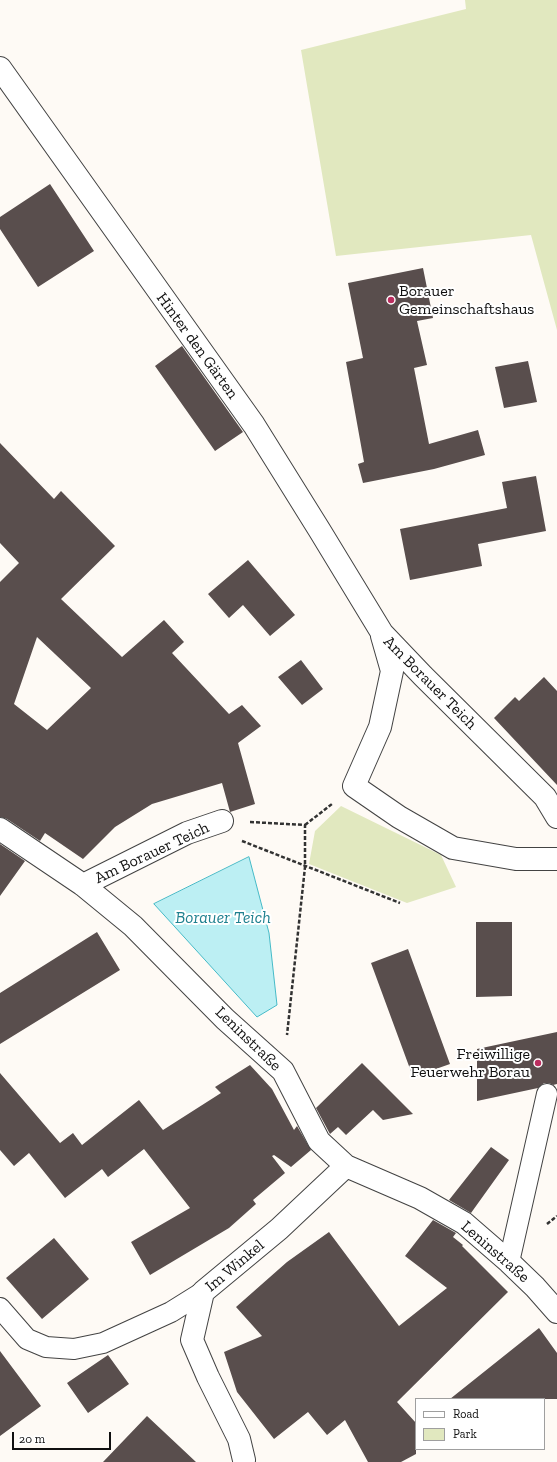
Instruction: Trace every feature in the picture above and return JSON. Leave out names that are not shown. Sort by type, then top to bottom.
[{"type":"street","name":"Hinter den Gärten","points":[[0,68],[254,425],[382,632]]},
{"type":"street","name":"Am Borauer Teich","points":[[354,786],[380,727],[392,671],[382,632]]},
{"type":"street","name":"Am Borauer Teich","points":[[382,632],[423,676],[545,797],[557,817]]},
{"type":"street","points":[[354,786],[399,817],[453,848],[516,859],[557,859]]},
{"type":"street","name":"Am Borauer Teich","points":[[83,885],[187,833],[214,824]]},
{"type":"street","name":"Leninstraße","points":[[0,829],[83,885],[133,926],[226,1019],[283,1071],[318,1141],[346,1166],[420,1198],[464,1223],[509,1262],[535,1287],[557,1312]]},
{"type":"street","name":"Im Winkel","points":[[244,1460],[239,1439],[208,1377],[192,1340],[203,1292],[279,1229],[346,1166]]},
{"type":"lane","points":[[509,1262],[547,1094]]},
{"type":"lane","points":[[0,1308],[27,1339],[46,1347],[74,1349],[103,1343],[171,1312],[203,1292]]},
{"type":"path","points":[[214,824],[305,825],[354,786]]},
{"type":"path","points":[[214,824],[305,867],[400,904]]},
{"type":"path","points":[[283,1071],[305,867],[305,825]]},
{"type":"green space","points":[[465,0],[557,0],[557,330],[531,235],[336,256],[301,50],[466,9]]},
{"type":"green space","points":[[341,806],[441,855],[456,887],[407,903],[309,864],[315,831]]},
{"type":"water","name":"Borauer Teich","points":[[249,857],[269,933],[277,1005],[257,1017],[154,904]]},
{"type":"building","points":[[50,184],[94,251],[38,287],[0,229],[0,217]]},
{"type":"building","points":[[423,268],[433,318],[417,321],[427,365],[414,368],[429,444],[478,430],[485,455],[434,469],[363,483],[358,464],[364,462],[346,362],[363,358],[348,283]]},
{"type":"building","points":[[182,346],[243,432],[215,451],[155,366]]},
{"type":"building","points":[[528,361],[537,402],[504,408],[495,367]]},
{"type":"building","points":[[0,443],[54,499],[61,491],[115,546],[61,599],[122,657],[164,620],[184,642],[172,653],[229,714],[242,705],[261,726],[238,743],[255,804],[230,812],[222,783],[152,804],[115,827],[83,859],[45,833],[40,841],[7,819],[0,817],[0,582],[19,563],[0,543]],"holes":[[[37,637],[91,688],[47,730],[14,704]]]},
{"type":"building","points":[[536,476],[546,531],[478,544],[482,566],[410,580],[400,529],[507,508],[502,482]]},
{"type":"building","points":[[248,560],[295,615],[270,636],[243,605],[229,618],[208,594]]},
{"type":"building","points":[[301,660],[323,689],[302,705],[278,677]]},
{"type":"building","points":[[544,677],[557,691],[557,785],[494,718],[515,697],[519,701]]},
{"type":"building","points":[[0,844],[25,861],[0,896]]},
{"type":"building","points":[[476,922],[512,922],[512,996],[476,997]]},
{"type":"building","points":[[97,932],[120,970],[0,1044],[0,993]]},
{"type":"building","points":[[408,949],[450,1064],[413,1077],[371,963]]},
{"type":"building","points":[[557,1032],[557,1084],[553,1085],[544,1083],[538,1088],[477,1101],[477,1049]]},
{"type":"building","points":[[362,1063],[413,1114],[383,1120],[373,1110],[346,1135],[338,1127],[330,1134],[316,1108]]},
{"type":"building","points":[[250,1065],[272,1089],[294,1130],[297,1126],[311,1150],[291,1167],[274,1155],[272,1156],[285,1173],[253,1200],[256,1204],[229,1228],[150,1275],[131,1242],[190,1208],[144,1149],[108,1177],[102,1169],[65,1198],[29,1153],[14,1166],[0,1150],[0,1073],[60,1143],[73,1133],[82,1145],[139,1100],[163,1130],[221,1093],[215,1087]]},
{"type":"building","points":[[491,1147],[509,1160],[471,1213],[449,1200]]},
{"type":"building","points":[[433,1220],[456,1233],[453,1237],[463,1245],[462,1246],[508,1292],[397,1402],[415,1422],[416,1454],[401,1462],[368,1462],[345,1420],[327,1435],[308,1412],[274,1439],[237,1392],[224,1352],[262,1336],[236,1307],[287,1262],[329,1232],[399,1326],[447,1288],[405,1256]]},
{"type":"building","points":[[54,1238],[89,1279],[42,1319],[6,1278]]},
{"type":"building","points":[[539,1328],[557,1353],[557,1399],[451,1398]]},
{"type":"building","points":[[0,1351],[41,1406],[0,1436]]},
{"type":"building","points":[[108,1355],[129,1384],[88,1413],[67,1383]]},
{"type":"building","points":[[147,1416],[196,1462],[103,1462]]},
{"type":"place","name":"Borauer Gemeinschaftshaus","points":[[391,300]]},
{"type":"place","name":"Freiwillige Feuerwehr Borau","points":[[538,1063]]}]
